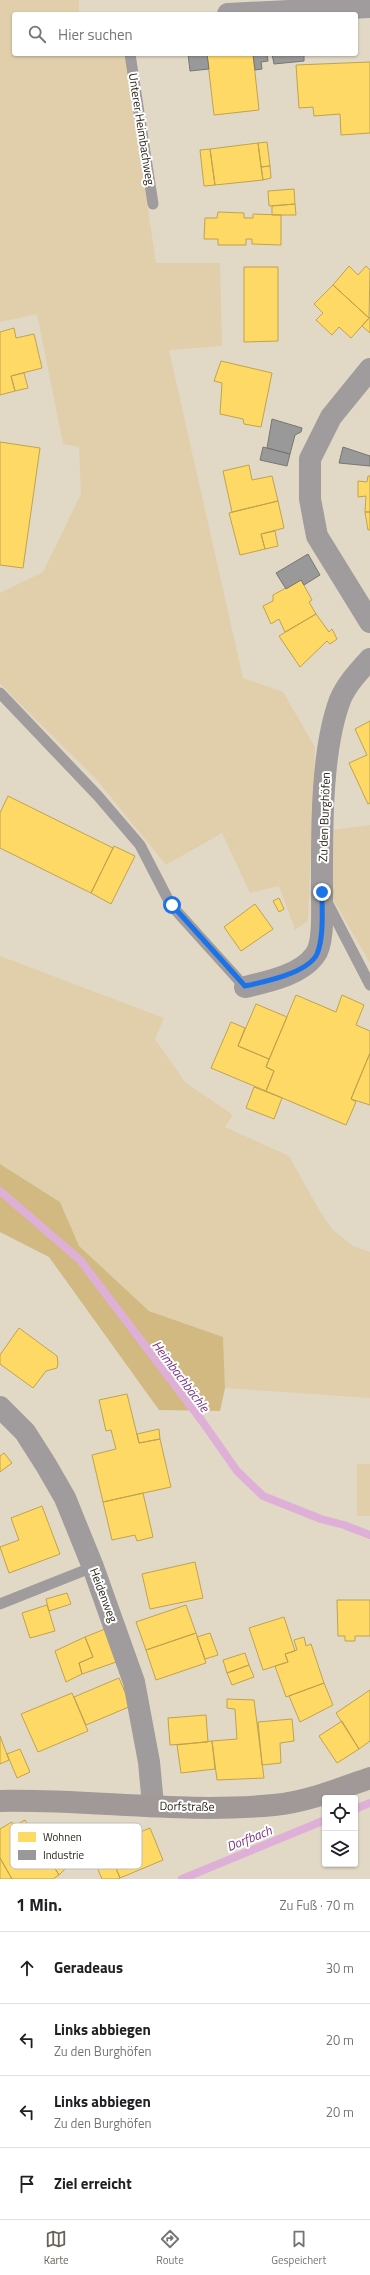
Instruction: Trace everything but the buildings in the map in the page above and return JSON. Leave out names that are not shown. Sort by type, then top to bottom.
[{"type":"main road","name":"Dorfstraße","points":[[0,1801],[222,1807],[275,1805],[334,1791],[370,1778]]},
{"type":"street","points":[[269,12],[370,7]]},
{"type":"street","points":[[370,369],[331,416],[310,460],[310,499],[317,536],[370,622]]},
{"type":"street","name":"Zu den Burghöfen","points":[[245,986],[274,980],[307,964],[317,954],[322,925],[326,771],[332,729],[340,699],[357,672],[370,659]]},
{"type":"street","name":"Heidenweg","points":[[0,1407],[25,1432],[46,1465],[65,1498],[93,1567],[134,1682],[146,1740],[153,1805]]},
{"type":"lane","name":"Unterer Heimbachweg","points":[[130,56],[153,204]]},
{"type":"lane","points":[[0,693],[98,796],[140,845],[172,905],[245,986]]},
{"type":"lane","points":[[322,892],[370,985]]},
{"type":"lane","points":[[0,1604],[93,1567]]},
{"type":"shaded area","points":[[0,0],[79,0],[79,12],[12,12],[12,56],[125,56],[156,263],[220,263],[222,346],[169,350],[243,678],[283,692],[315,747],[308,921],[295,930],[279,886],[250,893],[222,833],[166,865],[96,779],[0,684],[0,593],[43,572],[81,494],[79,447],[63,444],[37,314],[0,322]]},
{"type":"shaded area","points":[[370,825],[370,963],[330,894],[331,830]]},
{"type":"shaded area","points":[[0,956],[164,1018],[155,1039],[185,1082],[233,1115],[225,1127],[289,1156],[318,1208],[332,1229],[353,1246],[370,1252],[370,1398],[225,1388],[223,1337],[149,1311],[79,1246],[60,1202],[0,1164]]},
{"type":"shaded area","points":[[0,1164],[60,1202],[79,1246],[149,1311],[223,1337],[225,1388],[220,1411],[159,1410],[49,1257],[0,1232]]},
{"type":"shaded area","points":[[357,1464],[370,1464],[370,1516],[357,1516]]},
{"type":"waterway","name":"Heimbachbächle","points":[[0,1191],[80,1260],[202,1421],[237,1471],[263,1496],[321,1519],[344,1525],[370,1535]]},
{"type":"waterway","name":"Dorfbach","points":[[358,1808],[370,1803]]},
{"type":"waterway","name":"Dorfbach","points":[[182,1879],[322,1821]]},
{"type":"route","points":[[172,905],[245,986],[274,980],[307,964],[317,954],[322,925],[322,892]]}]
